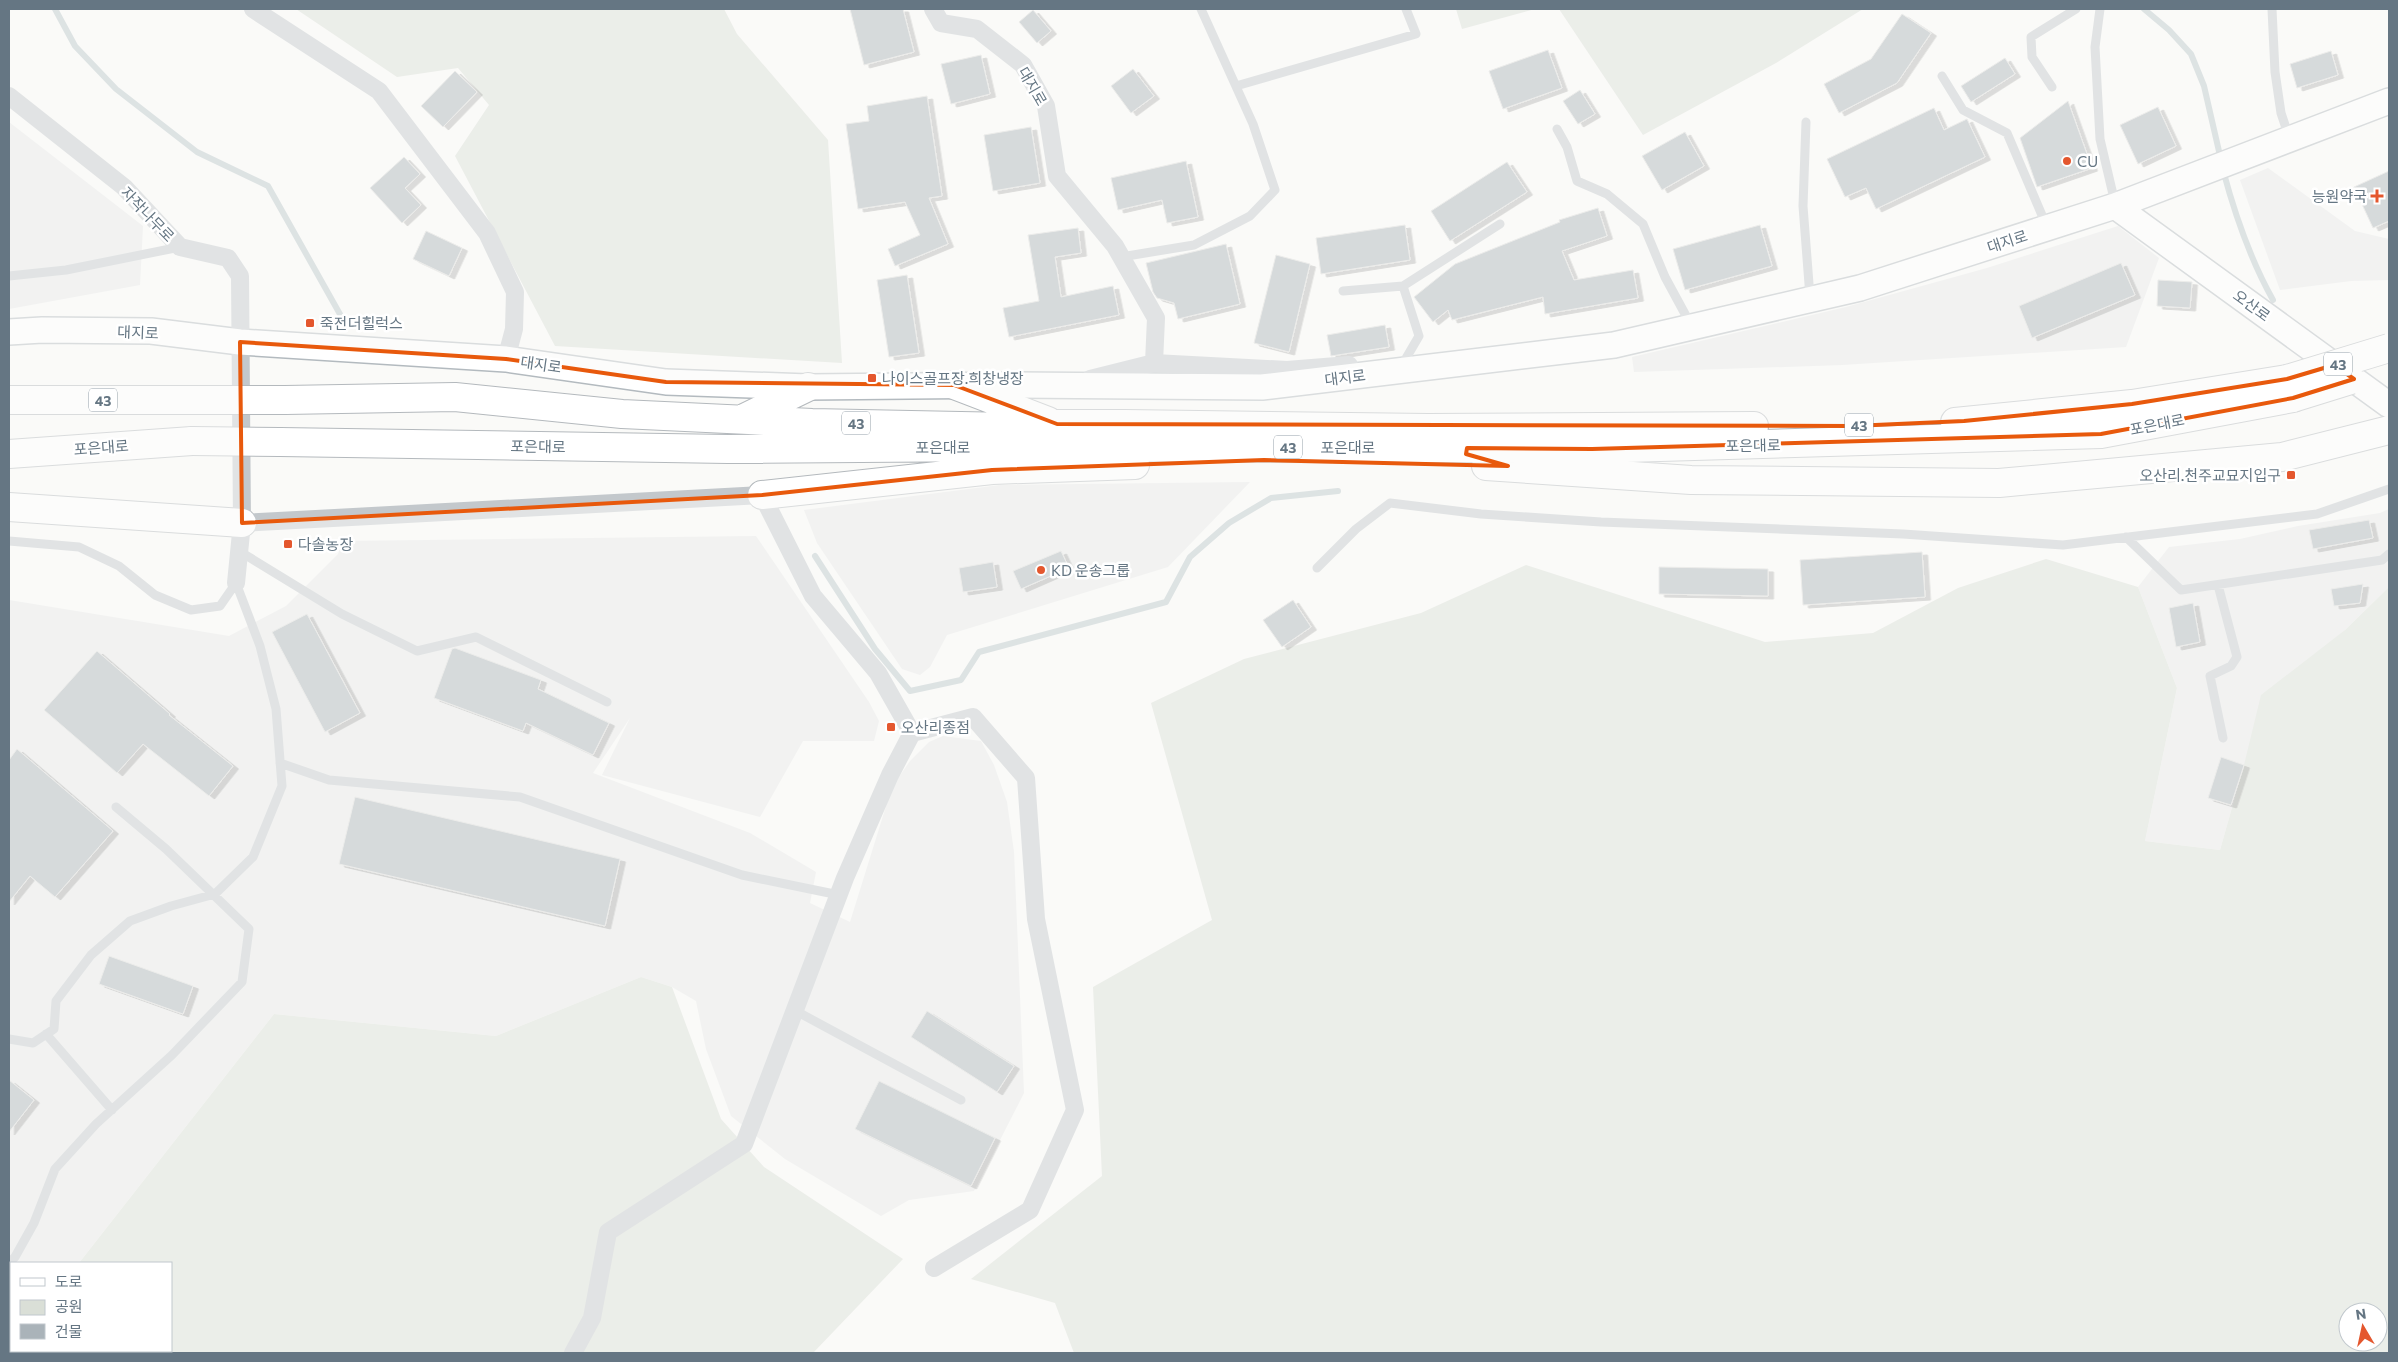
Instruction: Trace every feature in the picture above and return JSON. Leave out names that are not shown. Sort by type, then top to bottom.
[{"type":"highway","name":"43","points":[[2290,388],[2389,348]]},
{"type":"highway","name":"43","points":[[2290,388],[2389,368]]},
{"type":"highway","points":[[954,385],[1057,424]]},
{"type":"highway","points":[[740,420],[808,387]]},
{"type":"highway","name":"포은대로","points":[[9,400],[285,400],[455,397],[622,414],[740,420],[1010,427],[1057,424],[1448,428],[1843,426],[1954,422],[2290,388]]},
{"type":"highway","name":"포은대로","points":[[9,454],[192,441],[728,449],[1303,447],[1592,449],[2101,434],[2290,388]]},
{"type":"highway","points":[[762,495],[992,470],[1264,460],[1508,466],[1691,480],[1999,483],[2282,457],[2389,430]]},
{"type":"highway","points":[[1264,460],[1303,447]]},
{"type":"highway","points":[[1445,448],[1508,466]]},
{"type":"highway","points":[[9,507],[242,523]]},
{"type":"main road","name":"대지로","points":[[9,332],[42,330],[151,331],[240,342],[506,359],[666,382],[808,387],[1075,385],[1262,387],[1614,345],[1860,288],[2115,206],[2389,101]]},
{"type":"main road","name":"오산로","points":[[2115,206],[2389,405]]},
{"type":"street","points":[[253,9],[379,91],[487,233],[515,292],[514,329],[506,359]]},
{"type":"street","name":"대지로","points":[[933,9],[941,23],[977,29],[1023,65],[1046,106],[1057,176],[1115,246],[1156,318],[1154,363]]},
{"type":"street","name":"자작나무로","points":[[9,96],[124,187],[180,247],[228,258],[240,276],[242,523],[236,583]]},
{"type":"street","name":"대지로","points":[[1075,385],[1086,379],[1154,363],[1287,370],[1614,345]]},
{"type":"street","points":[[242,523],[762,495],[813,596],[878,673],[912,732]]},
{"type":"street","points":[[573,1353],[592,1318],[608,1232],[744,1144],[838,895],[890,775],[912,732],[973,717],[1026,778],[1036,919],[1076,1110],[1030,1210],[934,1268]]},
{"type":"lane","points":[[1121,257],[1194,245],[1250,216],[1275,190],[1253,124],[1200,9]]},
{"type":"lane","points":[[1236,86],[1416,34],[1406,9]]},
{"type":"lane","points":[[2052,87],[2032,57],[2031,37],[2076,9]]},
{"type":"lane","points":[[2100,9],[2095,47],[2100,140],[2115,206]]},
{"type":"lane","points":[[2272,9],[2275,72],[2281,113],[2290,139]]},
{"type":"lane","points":[[1942,76],[1962,110],[2007,133],[2047,228]]},
{"type":"lane","points":[[1806,122],[1803,206],[1811,300]]},
{"type":"lane","points":[[1557,129],[1566,147],[1577,181],[1607,194],[1643,224],[1665,277],[1692,327]]},
{"type":"lane","points":[[1344,291],[1403,286],[1500,224]]},
{"type":"lane","points":[[9,276],[66,270],[180,247]]},
{"type":"lane","points":[[1403,286],[1419,336],[1405,360]]},
{"type":"lane","points":[[1317,568],[1356,529],[1390,503],[1481,514],[1592,522],[1903,534],[2063,545],[2317,514],[2389,489]]},
{"type":"lane","points":[[2126,537],[2181,590],[2382,560],[2389,554]]},
{"type":"lane","points":[[9,541],[79,547],[119,566],[155,595],[191,610],[220,606],[236,583]]},
{"type":"lane","points":[[239,550],[342,614],[417,651],[476,637],[607,702]]},
{"type":"lane","points":[[9,1040],[33,1042],[54,1029],[56,1001],[90,955],[130,921],[171,906],[215,894],[252,857],[282,786],[276,709],[260,646],[236,583]]},
{"type":"lane","points":[[2218,585],[2237,657],[2231,666],[2210,676],[2223,738]]},
{"type":"lane","points":[[280,763],[329,780],[520,797],[742,875],[838,895]]},
{"type":"lane","points":[[9,1263],[15,1257],[34,1223],[55,1168],[112,1110],[172,1055],[242,982],[249,929],[215,894],[116,807]]},
{"type":"lane","points":[[794,1010],[961,1100]]},
{"type":"lane","points":[[46,1034],[112,1110]]},
{"type":"highlighted area","points":[[240,342],[506,359],[666,382],[954,385],[1057,424],[1853,426],[1964,421],[2132,404],[2287,379],[2334,365],[2354,379],[2293,398],[2101,434],[1592,449],[1467,448],[1466,454],[1508,466],[1264,460],[992,470],[762,495],[242,523]]},
{"type":"shaded area","points":[[9,122],[143,226],[140,285],[9,309]]},
{"type":"shaded area","points":[[2268,168],[2355,231],[2389,239],[2389,280],[2351,281],[2280,290],[2240,180]]},
{"type":"shaded area","points":[[2118,226],[2159,258],[2126,347],[1842,365],[1634,372],[1632,357],[1846,307],[1987,268]]},
{"type":"shaded area","points":[[1250,482],[1168,567],[947,635],[930,667],[920,675],[902,669],[817,543],[804,510],[1000,485]]},
{"type":"shaded area","points":[[2389,509],[2389,587],[2345,630],[2244,765],[2220,850],[2145,841],[2177,688],[2138,587],[2169,547],[2240,539],[2298,526],[2380,513]]},
{"type":"shaded area","points":[[756,536],[869,702],[879,721],[874,741],[803,741],[760,817],[602,775],[630,718],[593,773],[750,833],[816,872],[810,903],[850,922],[892,787],[910,761],[929,742],[943,736],[981,741],[994,765],[1007,802],[1014,852],[1024,1093],[974,1191],[909,1200],[881,1216],[785,1159],[731,1116],[706,1049],[696,1001],[672,987],[641,977],[496,1036],[274,1014],[80,1262],[10,1262],[9,1341],[9,600],[229,636],[286,606],[338,554],[343,541]]},
{"type":"green space","points":[[296,9],[724,9],[737,34],[828,140],[842,363],[555,346],[455,156],[489,105],[458,68],[397,77]]},
{"type":"green space","points":[[1456,9],[1535,9],[1462,29]]},
{"type":"green space","points":[[1559,9],[1863,9],[1776,63],[1643,135]]},
{"type":"green space","points":[[2046,559],[2138,587],[2177,688],[2145,841],[2220,850],[2261,695],[2345,630],[2389,587],[2389,1353],[1074,1353],[1055,1303],[971,1279],[1102,1176],[1093,987],[1212,920],[1151,703],[1244,659],[1421,613],[1526,565],[1765,642],[1873,633],[1958,588]]},
{"type":"green space","points":[[641,977],[672,987],[721,1119],[764,1167],[903,1259],[813,1353],[9,1353],[10,1340],[10,1352],[172,1352],[172,1262],[80,1262],[274,1014],[496,1036]]},
{"type":"building","points":[[850,9],[903,9],[914,52],[864,65]]},
{"type":"building","points":[[1033,10],[1051,31],[1037,43],[1019,22]]},
{"type":"building","points":[[1902,14],[1931,33],[1897,83],[1839,113],[1824,84],[1871,59]]},
{"type":"building","points":[[1548,50],[1562,88],[1503,109],[1489,71]]},
{"type":"building","points":[[2331,51],[2338,75],[2297,88],[2290,64]]},
{"type":"building","points":[[981,55],[990,94],[951,104],[941,64]]},
{"type":"building","points":[[2005,58],[2015,74],[1971,102],[1961,86]]},
{"type":"building","points":[[1133,69],[1154,96],[1131,113],[1111,86]]},
{"type":"building","points":[[455,71],[477,92],[443,127],[421,106]]},
{"type":"building","points":[[1580,90],[1595,114],[1578,124],[1563,101]]},
{"type":"building","points":[[927,96],[942,196],[929,198],[948,244],[895,266],[888,249],[920,235],[905,202],[858,209],[846,124],[869,121],[867,106]]},
{"type":"building","points":[[2068,101],[2092,168],[2037,187],[2020,138]]},
{"type":"building","points":[[2158,107],[2176,146],[2138,164],[2120,125]]},
{"type":"building","points":[[1934,108],[1944,130],[1967,119],[1985,157],[1876,209],[1866,188],[1845,197],[1827,159]]},
{"type":"building","points":[[1031,127],[1040,183],[993,191],[984,135]]},
{"type":"building","points":[[1685,132],[1704,166],[1662,190],[1642,156]]},
{"type":"building","points":[[404,157],[420,174],[405,188],[421,205],[402,223],[370,188]]},
{"type":"building","points":[[1186,161],[1198,217],[1167,223],[1162,200],[1118,210],[1111,178]]},
{"type":"building","points":[[1507,162],[1527,192],[1450,241],[1431,211]]},
{"type":"building","points":[[2389,171],[2389,221],[2373,228],[2354,187]]},
{"type":"building","points":[[1598,208],[1607,236],[1562,251],[1574,280],[1633,270],[1638,298],[1545,314],[1543,297],[1452,320],[1448,310],[1433,322],[1414,297],[1455,264],[1560,222],[1559,220]]},
{"type":"building","points":[[1405,225],[1410,260],[1321,274],[1316,238]]},
{"type":"building","points":[[1760,225],[1772,266],[1685,290],[1673,249]]},
{"type":"building","points":[[1078,228],[1081,253],[1055,257],[1061,297],[1113,286],[1119,315],[1009,337],[1003,308],[1039,301],[1028,235]]},
{"type":"building","points":[[426,231],[462,248],[449,276],[413,259]]},
{"type":"building","points":[[1226,244],[1240,304],[1178,319],[1174,303],[1157,298],[1153,292],[1146,263]]},
{"type":"building","points":[[1276,255],[1310,264],[1289,352],[1254,343]]},
{"type":"building","points":[[2121,263],[2135,295],[2032,338],[2019,306]]},
{"type":"building","points":[[907,275],[919,353],[889,357],[877,280]]},
{"type":"building","points":[[2158,280],[2192,282],[2190,308],[2157,306]]},
{"type":"building","points":[[1385,325],[1389,347],[1331,356],[1327,335]]},
{"type":"building","points":[[2369,520],[2373,538],[2313,549],[2309,530]]},
{"type":"building","name":"KD 운송그룹","points":[[1061,551],[1069,568],[1021,589],[1013,571]]},
{"type":"building","points":[[1922,552],[1925,597],[1803,605],[1800,560]]},
{"type":"building","points":[[993,562],[997,587],[963,592],[959,568]]},
{"type":"building","points":[[1659,567],[1768,569],[1768,596],[1659,594]]},
{"type":"building","points":[[2363,584],[2360,603],[2334,606],[2331,589]]},
{"type":"building","points":[[1293,600],[1311,627],[1282,647],[1263,620]]},
{"type":"building","points":[[2193,603],[2200,642],[2176,647],[2169,608]]},
{"type":"building","points":[[307,614],[360,713],[325,732],[272,632]]},
{"type":"building","points":[[455,648],[541,680],[538,689],[609,723],[593,755],[526,723],[523,731],[434,698],[452,649]]},
{"type":"building","points":[[97,651],[169,715],[233,766],[209,796],[143,744],[117,773],[44,710]]},
{"type":"building","points":[[17,749],[113,831],[55,897],[30,876],[9,902],[9,760]]},
{"type":"building","points":[[2221,757],[2244,765],[2231,805],[2208,798]]},
{"type":"building","points":[[355,797],[620,859],[605,926],[339,864]]},
{"type":"building","points":[[109,956],[193,986],[183,1014],[99,984]]},
{"type":"building","points":[[927,1011],[1014,1066],[997,1092],[911,1037]]},
{"type":"building","points":[[9,1080],[34,1100],[9,1132]]},
{"type":"building","points":[[879,1081],[995,1138],[971,1186],[855,1129]]},
{"type":"waterway","points":[[55,9],[75,46],[116,89],[197,152],[268,186],[341,316]]},
{"type":"waterway","points":[[2144,9],[2169,30],[2191,54],[2204,86],[2221,160]]},
{"type":"waterway","points":[[2223,170],[2244,236],[2257,269],[2273,300]]},
{"type":"waterway","points":[[815,556],[875,649],[910,691],[961,680],[979,652],[1166,602],[1190,557],[1229,523],[1271,498],[1338,491]]},
{"type":"place","name":"CU","points":[[2067,161]]},
{"type":"place","name":"능원약국","points":[[2377,196]]},
{"type":"place","name":"죽전더힐럭스","points":[[310,323]]},
{"type":"place","name":"나이스골프장.희창냉장","points":[[872,378]]},
{"type":"place","name":"오산리.천주교묘지입구","points":[[2291,475]]},
{"type":"place","name":"다솔농장","points":[[288,544]]},
{"type":"place","name":"KD 운송그룹","points":[[1041,570]]},
{"type":"place","name":"오산리종점","points":[[891,727]]}]
